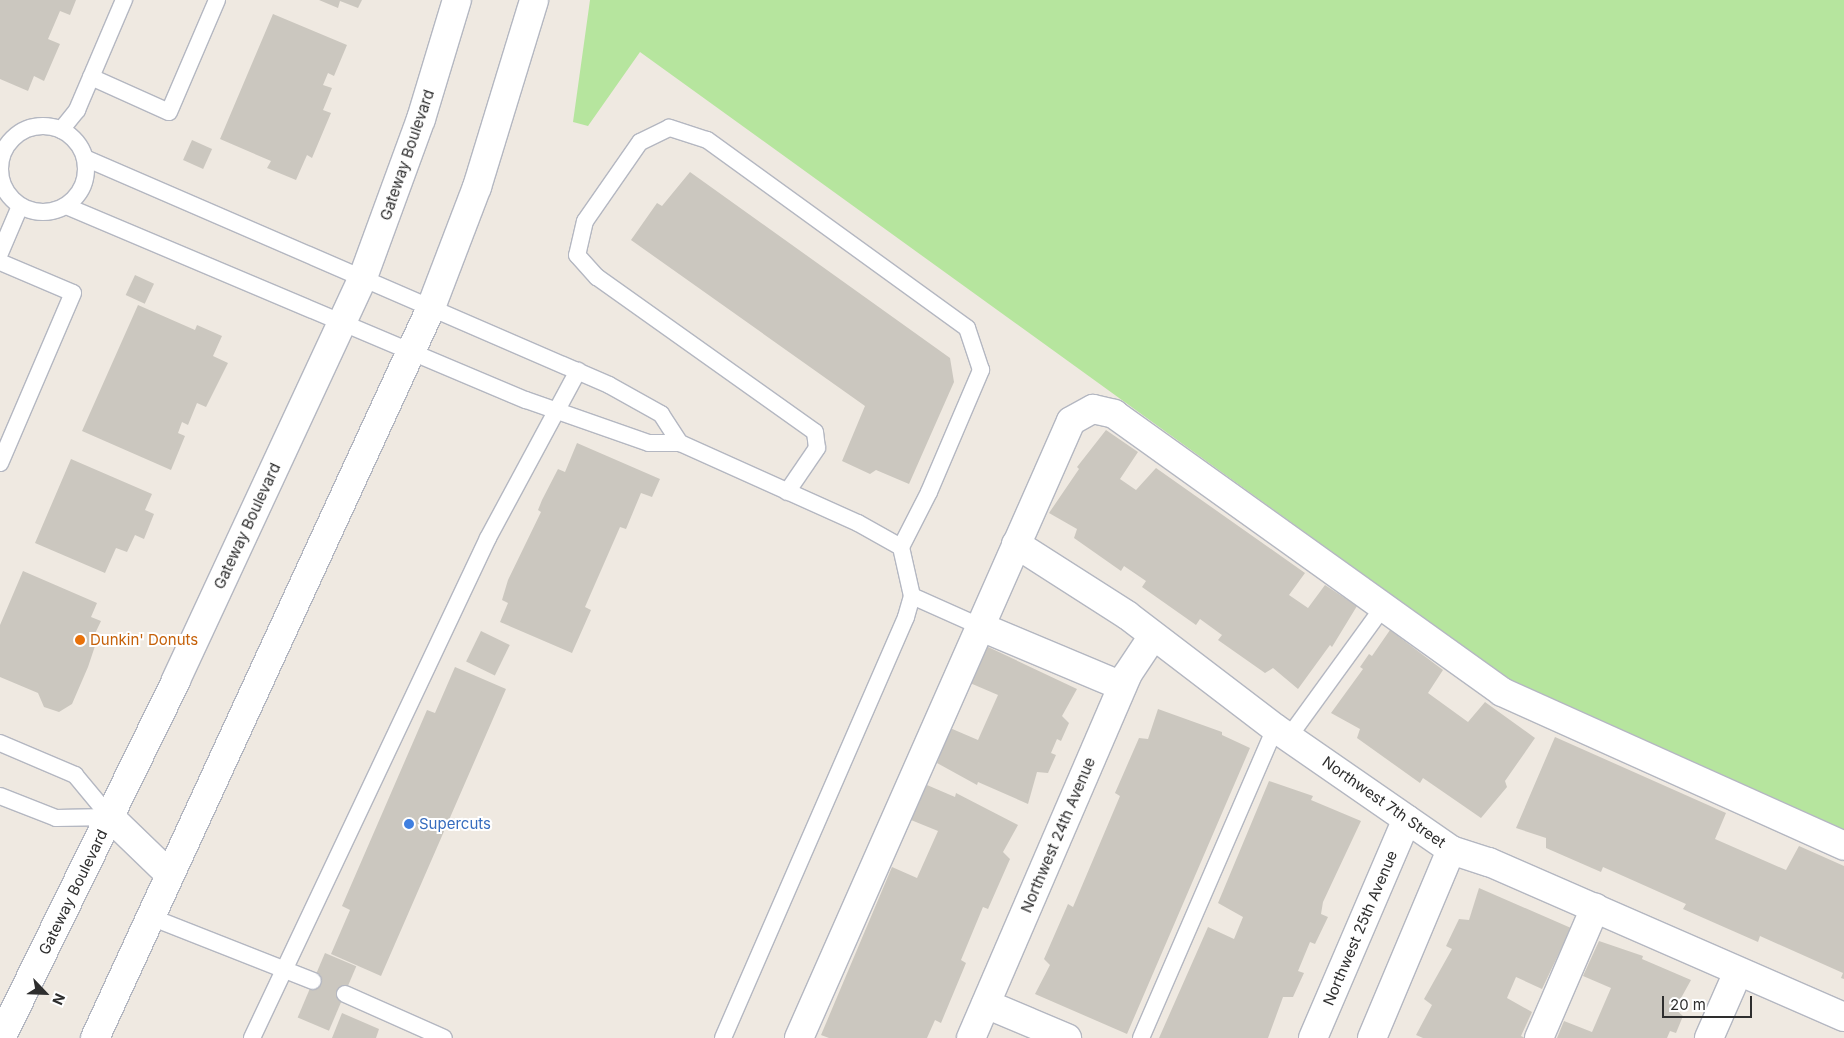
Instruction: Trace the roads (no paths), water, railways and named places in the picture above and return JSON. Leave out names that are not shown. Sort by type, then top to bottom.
[{"type":"street","name":"Gateway Boulevard","points":[[1,1038],[110,817],[362,280],[421,119],[457,0]]},
{"type":"street","points":[[95,1038],[148,916],[430,310],[477,187],[534,0]]},
{"type":"street","points":[[799,1038],[1071,421],[1092,410],[1114,414],[1502,692],[1844,846]]},
{"type":"street","name":"Northwest 7th Street","points":[[1016,544],[1153,636],[1282,733],[1451,850],[1595,908],[1844,1018]]},
{"type":"street","points":[[979,626],[1122,686]]},
{"type":"street","name":"Northwest 24th Avenue","points":[[971,1038],[1122,686],[1153,636]]},
{"type":"street","points":[[110,817],[168,873]]},
{"type":"street","name":"Northwest 25th Avenue","points":[[1314,1038],[1407,819]]},
{"type":"street","points":[[1372,1038],[1451,850]]},
{"type":"street","points":[[1539,1038],[1595,908]]},
{"type":"street","points":[[1709,1038],[1738,972]]},
{"type":"street","points":[[986,1004],[1067,1038]]},
{"type":"lane","points":[[61,130],[77,110],[124,0]]},
{"type":"lane","points":[[91,77],[169,112],[217,0]]},
{"type":"lane","points":[[45,125],[61,130],[72,136],[85,158],[83,185],[66,206],[43,213],[20,206],[6,192],[0,178],[5,148],[28,128],[45,125]]},
{"type":"lane","points":[[723,1038],[902,626],[912,596],[901,547],[929,492],[981,370],[967,328],[706,140],[669,128],[640,142],[585,221],[577,255],[597,277],[815,432],[816,448],[787,492]]},
{"type":"lane","points":[[85,158],[430,310],[578,370],[661,414],[680,443]]},
{"type":"lane","points":[[0,253],[20,206]]},
{"type":"lane","points":[[66,206],[409,353],[649,444],[680,443],[901,547]]},
{"type":"lane","points":[[0,262],[73,293],[0,462]]},
{"type":"lane","points":[[252,1038],[488,538],[560,410],[578,370]]},
{"type":"lane","points":[[912,596],[979,626]]},
{"type":"lane","points":[[1141,1038],[1282,733],[1384,606]]},
{"type":"lane","points":[[0,743],[75,775],[110,817]]},
{"type":"lane","points":[[0,796],[56,818],[110,817]]},
{"type":"lane","points":[[148,916],[313,981]]},
{"type":"lane","points":[[345,994],[444,1038]]},
{"type":"place","name":"Dunkin' Donuts","points":[[80,640]]},
{"type":"place","name":"Supercuts","points":[[409,824]]}]
